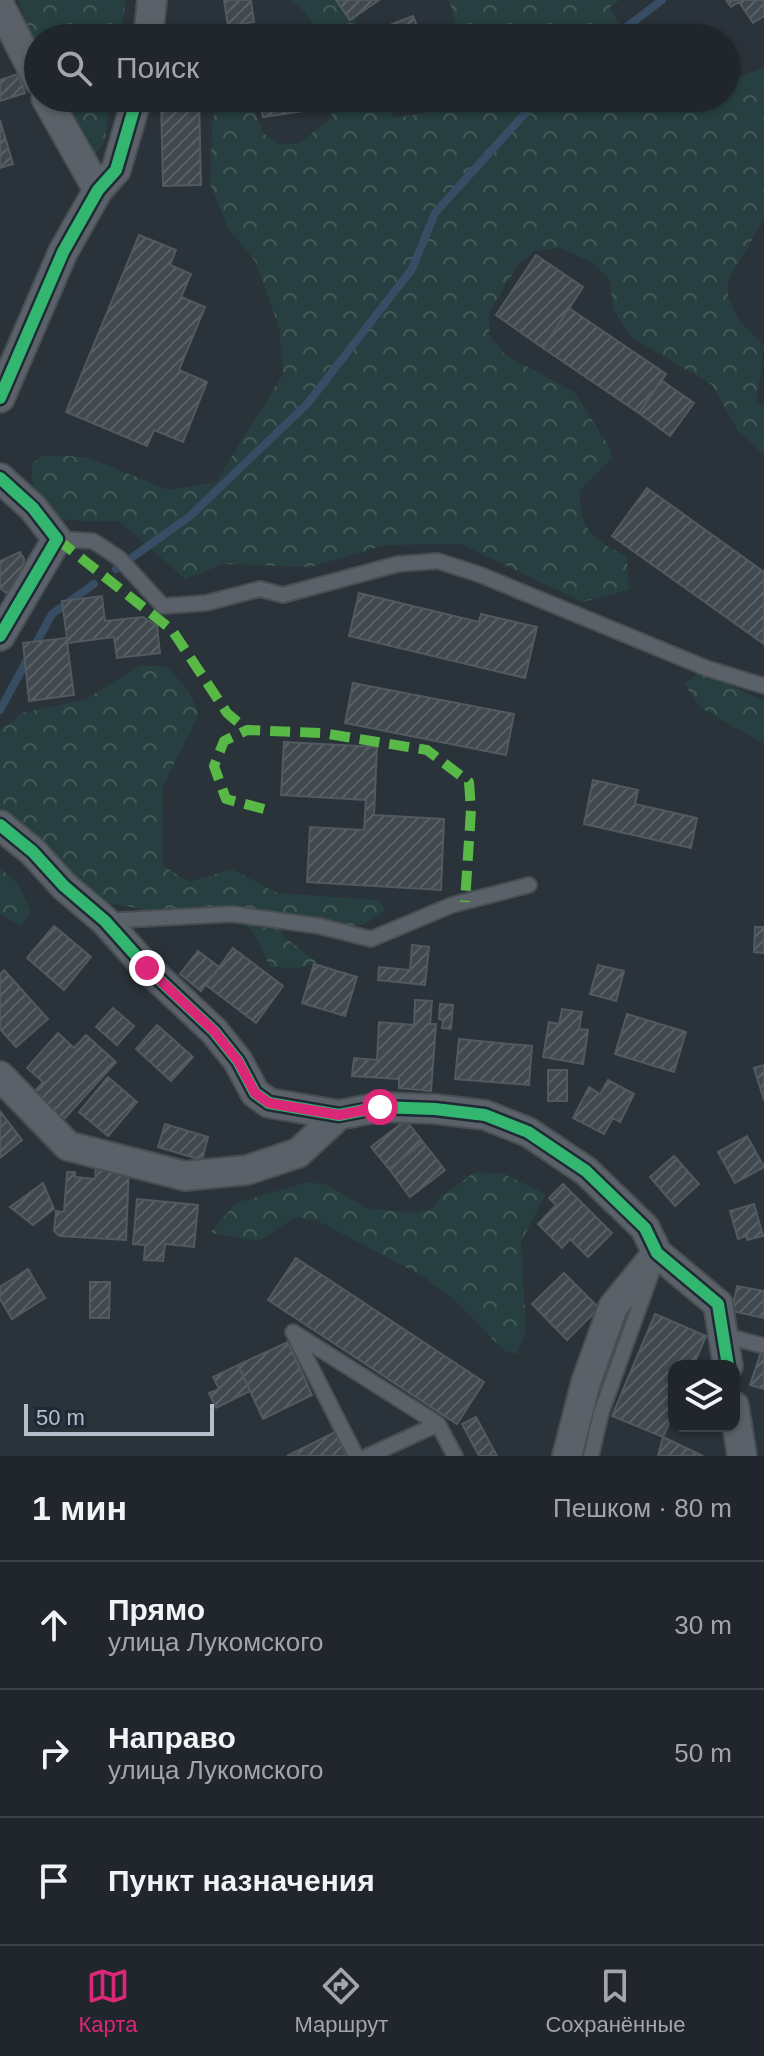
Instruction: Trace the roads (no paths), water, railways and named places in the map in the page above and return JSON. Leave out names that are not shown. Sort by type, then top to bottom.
[{"type":"street","points":[[149,24],[152,0]]},
{"type":"street","points":[[0,6],[24,53]]},
{"type":"street","points":[[54,112],[98,190]]},
{"type":"street","points":[[0,398],[63,252],[98,190],[116,170],[133,112]]},
{"type":"street","points":[[0,636],[57,539],[33,508],[1,479]]},
{"type":"street","points":[[0,825],[105,921],[147,968],[214,1031],[238,1061],[255,1093],[269,1103],[339,1115],[380,1107],[485,1115],[528,1132],[586,1171],[645,1228],[660,1255],[718,1304],[727,1360]]},
{"type":"street","points":[[0,1076],[68,1146],[185,1176],[247,1170],[298,1153],[339,1115]]},
{"type":"street","points":[[567,1456],[586,1382],[613,1307],[660,1255]]},
{"type":"street","points":[[738,1432],[742,1456]]},
{"type":"lane","points":[[57,539],[93,541],[119,558],[163,606],[206,603],[260,589],[283,595],[398,564],[438,561],[481,575],[706,668],[764,686]]},
{"type":"lane","points":[[105,921],[232,914],[319,926],[371,939],[452,905],[529,885]]},
{"type":"lane","points":[[591,1456],[601,1413],[660,1255]]},
{"type":"lane","points":[[356,1456],[293,1332],[438,1424],[455,1456]]},
{"type":"lane","points":[[723,1335],[764,1346]]},
{"type":"lane","points":[[368,1456],[438,1424]]},
{"type":"waterway","points":[[630,24],[662,0]]},
{"type":"waterway","points":[[116,569],[190,516],[308,403],[412,269],[435,213],[526,112]]},
{"type":"waterway","points":[[0,710],[52,614],[94,584]]}]
